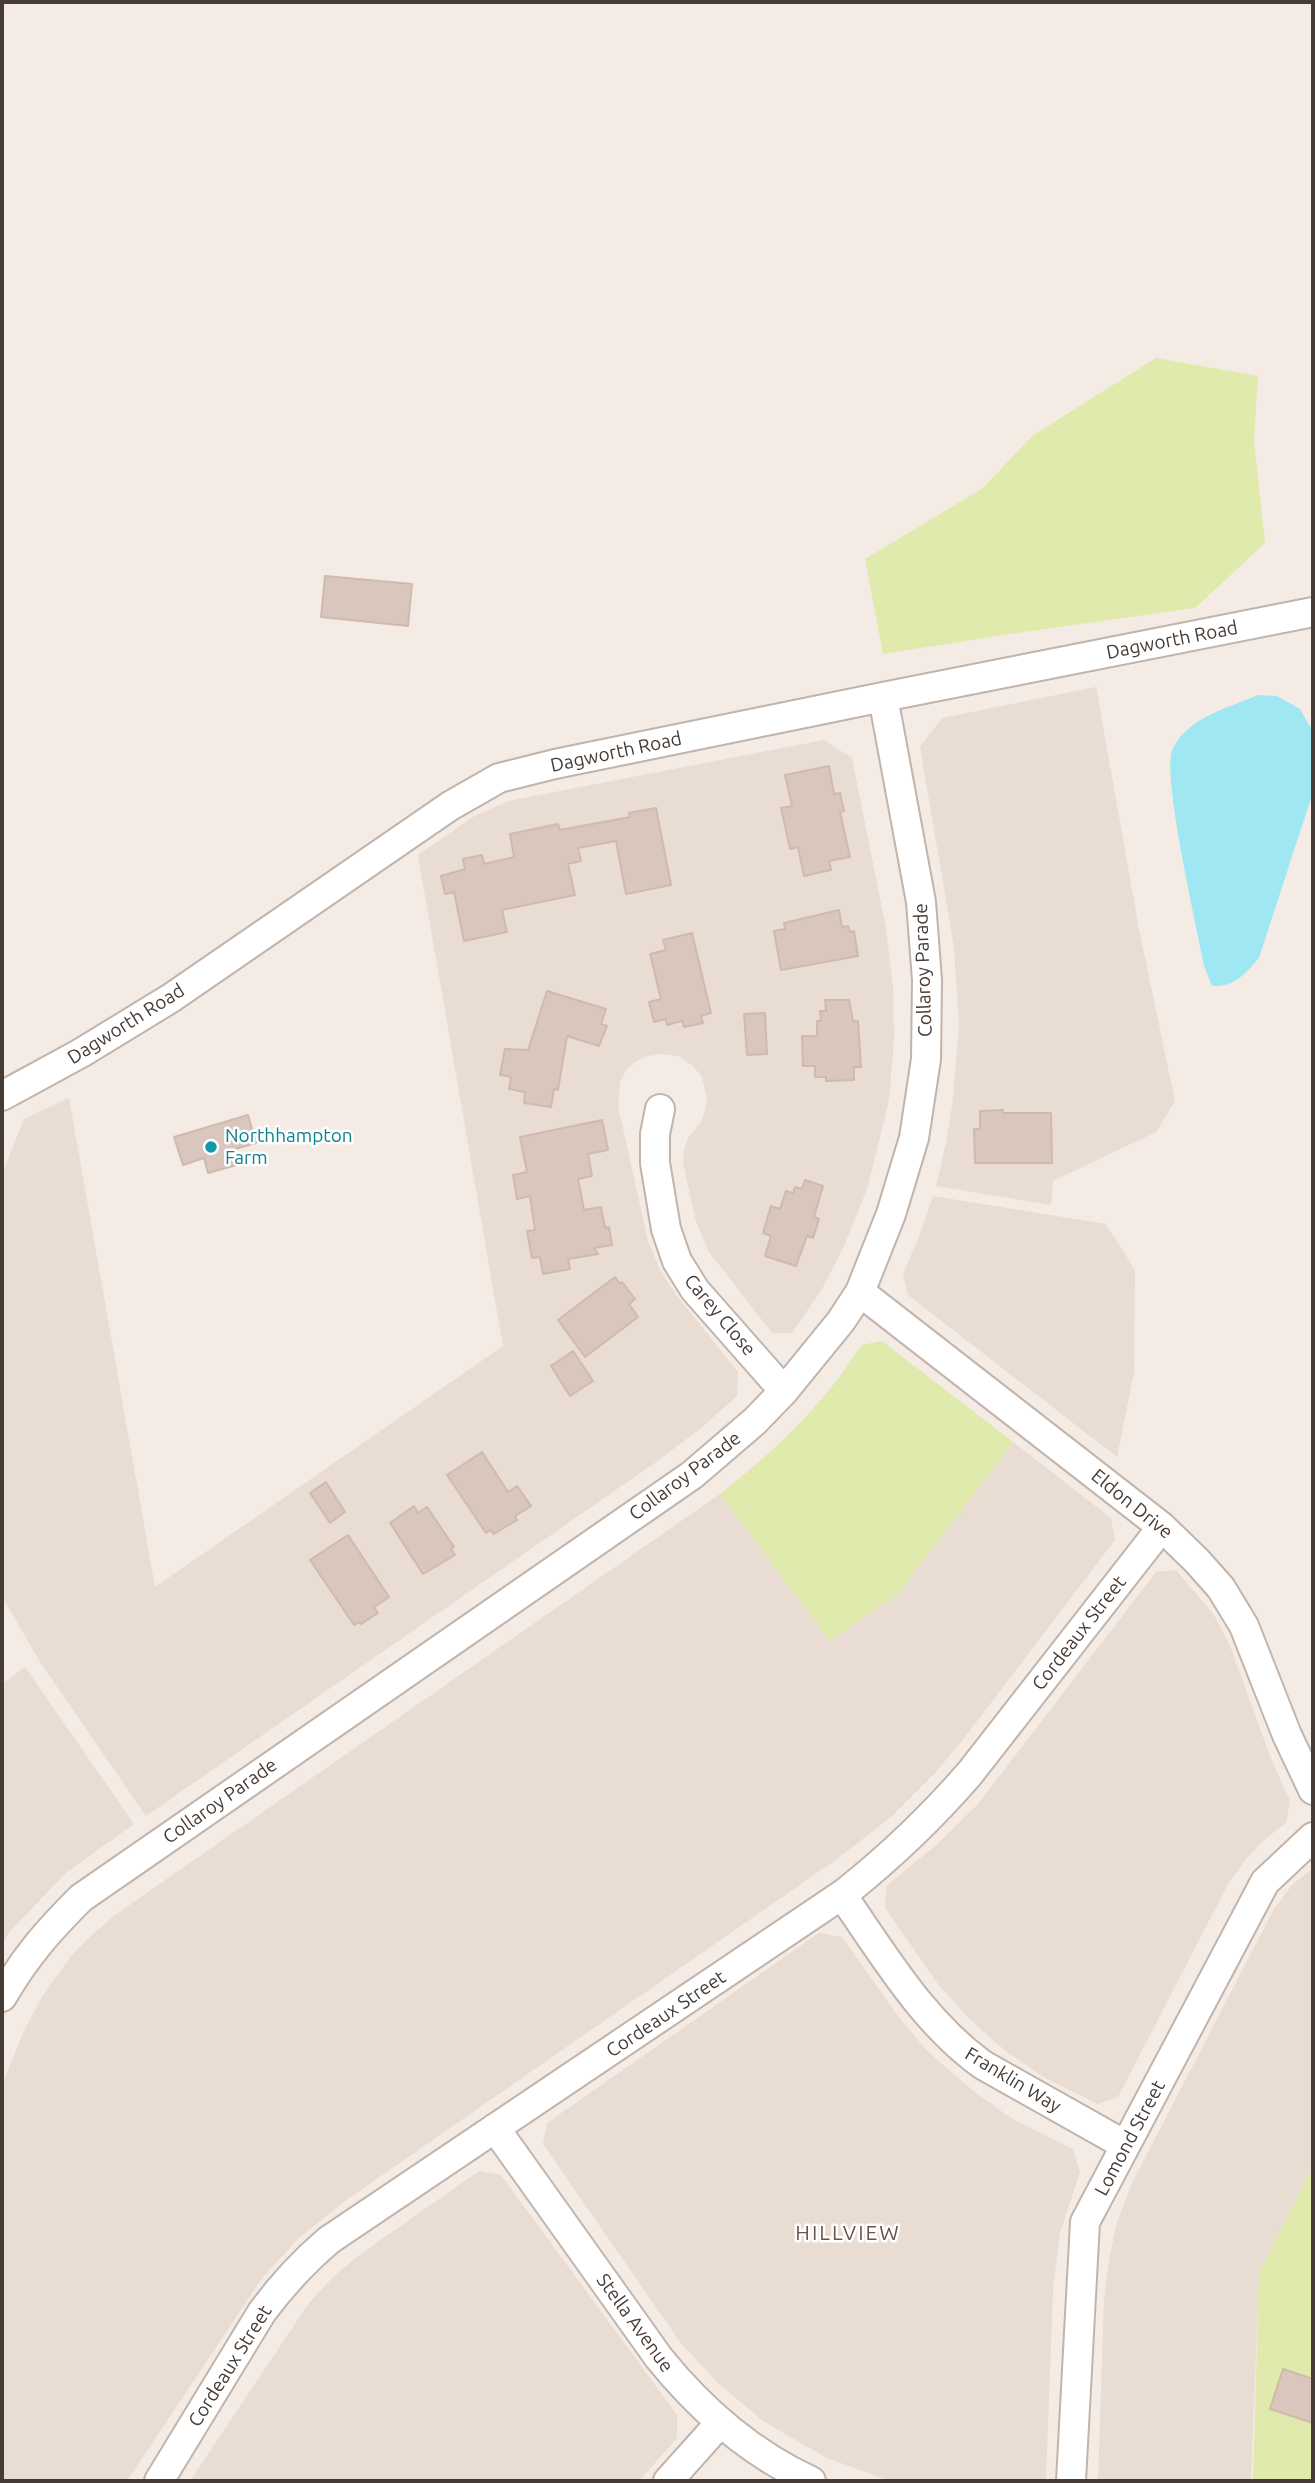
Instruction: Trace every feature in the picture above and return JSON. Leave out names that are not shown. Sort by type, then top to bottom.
[{"type":"street","name":"Dagworth Road","points":[[2,1096],[171,998],[433,817],[499,778],[555,764],[1313,611]]},
{"type":"street","name":"Collaroy Parade","points":[[2,1997],[23,1961],[50,1928],[81,1898],[692,1475],[745,1430],[784,1391],[841,1321],[860,1292],[891,1214],[914,1138],[926,1059],[928,1019],[921,902],[883,697]]},
{"type":"street","name":"Carey Close","points":[[660,1109],[654,1135],[655,1163],[666,1229],[677,1261],[695,1290],[784,1391]]},
{"type":"street","name":"Eldon Drive","points":[[860,1292],[1162,1527],[1198,1561],[1221,1588],[1244,1626],[1287,1735],[1313,1790]]},
{"type":"street","name":"Cordeaux Street","points":[[159,2481],[262,2312],[296,2270],[329,2240],[842,1895],[914,1834],[970,1773],[1162,1527]]},
{"type":"street","name":"Lomond Street","points":[[1071,2481],[1085,2222],[1265,1882],[1313,1837]]},
{"type":"street","name":"Franklin Way","points":[[842,1895],[930,2018],[963,2051],[1125,2145]]},
{"type":"street","name":"Stella Avenue","points":[[495,2128],[659,2358],[693,2398],[750,2446],[811,2481]]},
{"type":"street","points":[[668,2481],[720,2423]]},
{"type":"shaded area","points":[[1096,687],[1139,929],[1175,1101],[1156,1132],[1053,1181],[1051,1205],[936,1186],[953,1099],[959,1024],[954,947],[920,747],[942,718]]},
{"type":"shaded area","points":[[824,740],[852,758],[886,928],[893,988],[894,1040],[889,1100],[867,1189],[844,1246],[822,1289],[792,1333],[772,1333],[709,1252],[696,1222],[683,1163],[688,1138],[701,1122],[705,1111],[707,1099],[702,1077],[679,1056],[661,1054],[647,1056],[635,1062],[626,1070],[620,1082],[618,1106],[648,1241],[660,1270],[677,1296],[738,1372],[737,1396],[659,1460],[146,1816],[40,1662],[2,1596],[2,1174],[24,1119],[69,1098],[155,1587],[503,1346],[418,855],[473,817],[508,801]]},
{"type":"shaded area","points":[[933,1196],[1106,1224],[1135,1270],[1134,1372],[1117,1457],[908,1295],[903,1274]]},
{"type":"shaded area","points":[[1013,1442],[1111,1518],[1115,1540],[936,1772],[891,1817],[837,1859],[345,2201],[299,2238],[262,2278],[127,2481],[2,2481],[2,2085],[23,2033],[43,1995],[71,1956],[115,1915],[720,1494],[830,1641],[899,1593]]},
{"type":"shaded area","points":[[1176,1570],[1214,1615],[1230,1646],[1270,1756],[1290,1801],[1286,1823],[1264,1840],[1228,1884],[1118,2097],[1098,2104],[1047,2079],[1007,2052],[969,2019],[938,1984],[885,1908],[887,1885],[934,1847],[978,1804],[1156,1572]]},
{"type":"shaded area","points":[[25,1667],[134,1824],[67,1872],[10,1931],[2,1943],[2,1684]]},
{"type":"shaded area","points":[[1313,1868],[1313,2167],[1259,2273],[1251,2481],[1098,2481],[1104,2299],[1117,2222],[1132,2183],[1274,1909],[1292,1885]]},
{"type":"shaded area","points":[[819,1933],[842,1937],[895,2012],[926,2050],[976,2093],[1011,2118],[1073,2149],[1080,2172],[1060,2233],[1053,2289],[1046,2481],[890,2481],[827,2458],[763,2421],[719,2384],[680,2342],[543,2144],[547,2123]]},
{"type":"shaded area","points":[[479,2171],[501,2175],[677,2415],[677,2438],[639,2481],[190,2481],[309,2303],[333,2277],[362,2253]]},
{"type":"green space","points":[[1156,358],[1258,376],[1254,441],[1265,543],[1195,608],[883,654],[865,559],[983,488],[1032,436]]},
{"type":"green space","points":[[882,1341],[1013,1442],[899,1593],[830,1641],[720,1494],[799,1424],[834,1385],[862,1345]]},
{"type":"green space","points":[[1313,2167],[1313,2481],[1253,2481],[1259,2273]]},
{"type":"water","points":[[1258,695],[1277,696],[1300,709],[1313,732],[1313,792],[1259,958],[1233,982],[1212,986],[1204,966],[1181,852],[1170,763],[1173,748],[1189,728],[1210,715]]},
{"type":"building","points":[[325,576],[412,584],[408,626],[321,617]]},
{"type":"building","points":[[829,766],[834,794],[840,793],[844,811],[840,812],[850,857],[829,861],[831,870],[804,876],[798,847],[790,849],[781,808],[792,806],[785,775]]},
{"type":"building","points":[[656,808],[671,885],[626,894],[616,841],[578,848],[581,861],[568,864],[575,895],[502,910],[507,932],[464,941],[454,892],[445,894],[441,876],[465,869],[463,859],[482,855],[484,864],[514,857],[510,834],[558,824],[560,830],[630,817],[629,813]]},
{"type":"building","points":[[839,910],[842,927],[848,926],[850,932],[854,931],[858,956],[781,970],[774,931],[785,929],[784,923]]},
{"type":"building","points":[[692,933],[711,1013],[701,1016],[703,1023],[684,1027],[682,1021],[667,1025],[666,1019],[654,1022],[649,1002],[661,999],[650,954],[666,950],[663,940]]},
{"type":"building","points":[[547,991],[606,1009],[601,1024],[607,1026],[599,1046],[567,1036],[558,1090],[554,1089],[551,1107],[524,1103],[525,1092],[509,1089],[511,1077],[500,1075],[505,1049],[528,1050]]},
{"type":"building","points":[[825,1000],[849,1000],[853,1021],[858,1021],[861,1067],[854,1067],[854,1080],[826,1081],[826,1077],[815,1077],[815,1066],[803,1066],[802,1036],[817,1036],[817,1021],[821,1021],[820,1011],[826,1011]]},
{"type":"building","points":[[765,1013],[767,1054],[747,1055],[744,1014]]},
{"type":"building","points":[[1003,1110],[1003,1113],[1051,1113],[1052,1163],[975,1163],[974,1129],[980,1129],[980,1111]]},
{"type":"building","name":"Northhampton Farm","points":[[248,1115],[256,1143],[232,1150],[237,1165],[208,1173],[204,1158],[183,1165],[174,1137]]},
{"type":"building","points":[[602,1120],[608,1150],[588,1154],[592,1176],[578,1179],[584,1210],[601,1207],[605,1228],[609,1227],[612,1245],[594,1248],[598,1254],[568,1259],[570,1269],[543,1274],[540,1257],[532,1258],[527,1231],[535,1230],[530,1196],[517,1199],[513,1175],[527,1172],[520,1137]]},
{"type":"building","points":[[805,1180],[823,1186],[814,1217],[819,1219],[813,1238],[807,1236],[796,1266],[765,1256],[771,1236],[763,1233],[771,1206],[780,1209],[786,1191],[793,1193],[795,1187],[802,1189]]},
{"type":"building","points":[[615,1277],[635,1299],[629,1304],[638,1317],[585,1357],[558,1320]]},
{"type":"building","points":[[573,1351],[593,1381],[570,1396],[551,1366]]},
{"type":"building","points":[[482,1452],[508,1492],[517,1486],[531,1506],[515,1516],[517,1520],[494,1534],[490,1530],[486,1533],[447,1475]]},
{"type":"building","points":[[326,1482],[345,1512],[330,1523],[310,1493]]},
{"type":"building","points":[[414,1506],[418,1513],[427,1507],[454,1547],[451,1549],[455,1555],[423,1574],[390,1523]]},
{"type":"building","points":[[348,1535],[389,1597],[374,1607],[378,1613],[361,1624],[360,1622],[354,1625],[310,1560]]},
{"type":"building","points":[[1283,2369],[1313,2379],[1313,2423],[1270,2409]]},
{"type":"place","name":"Northhampton Farm","points":[[211,1147]]},
{"type":"district","name":"HILLVIEW","points":[[848,2233]]}]
